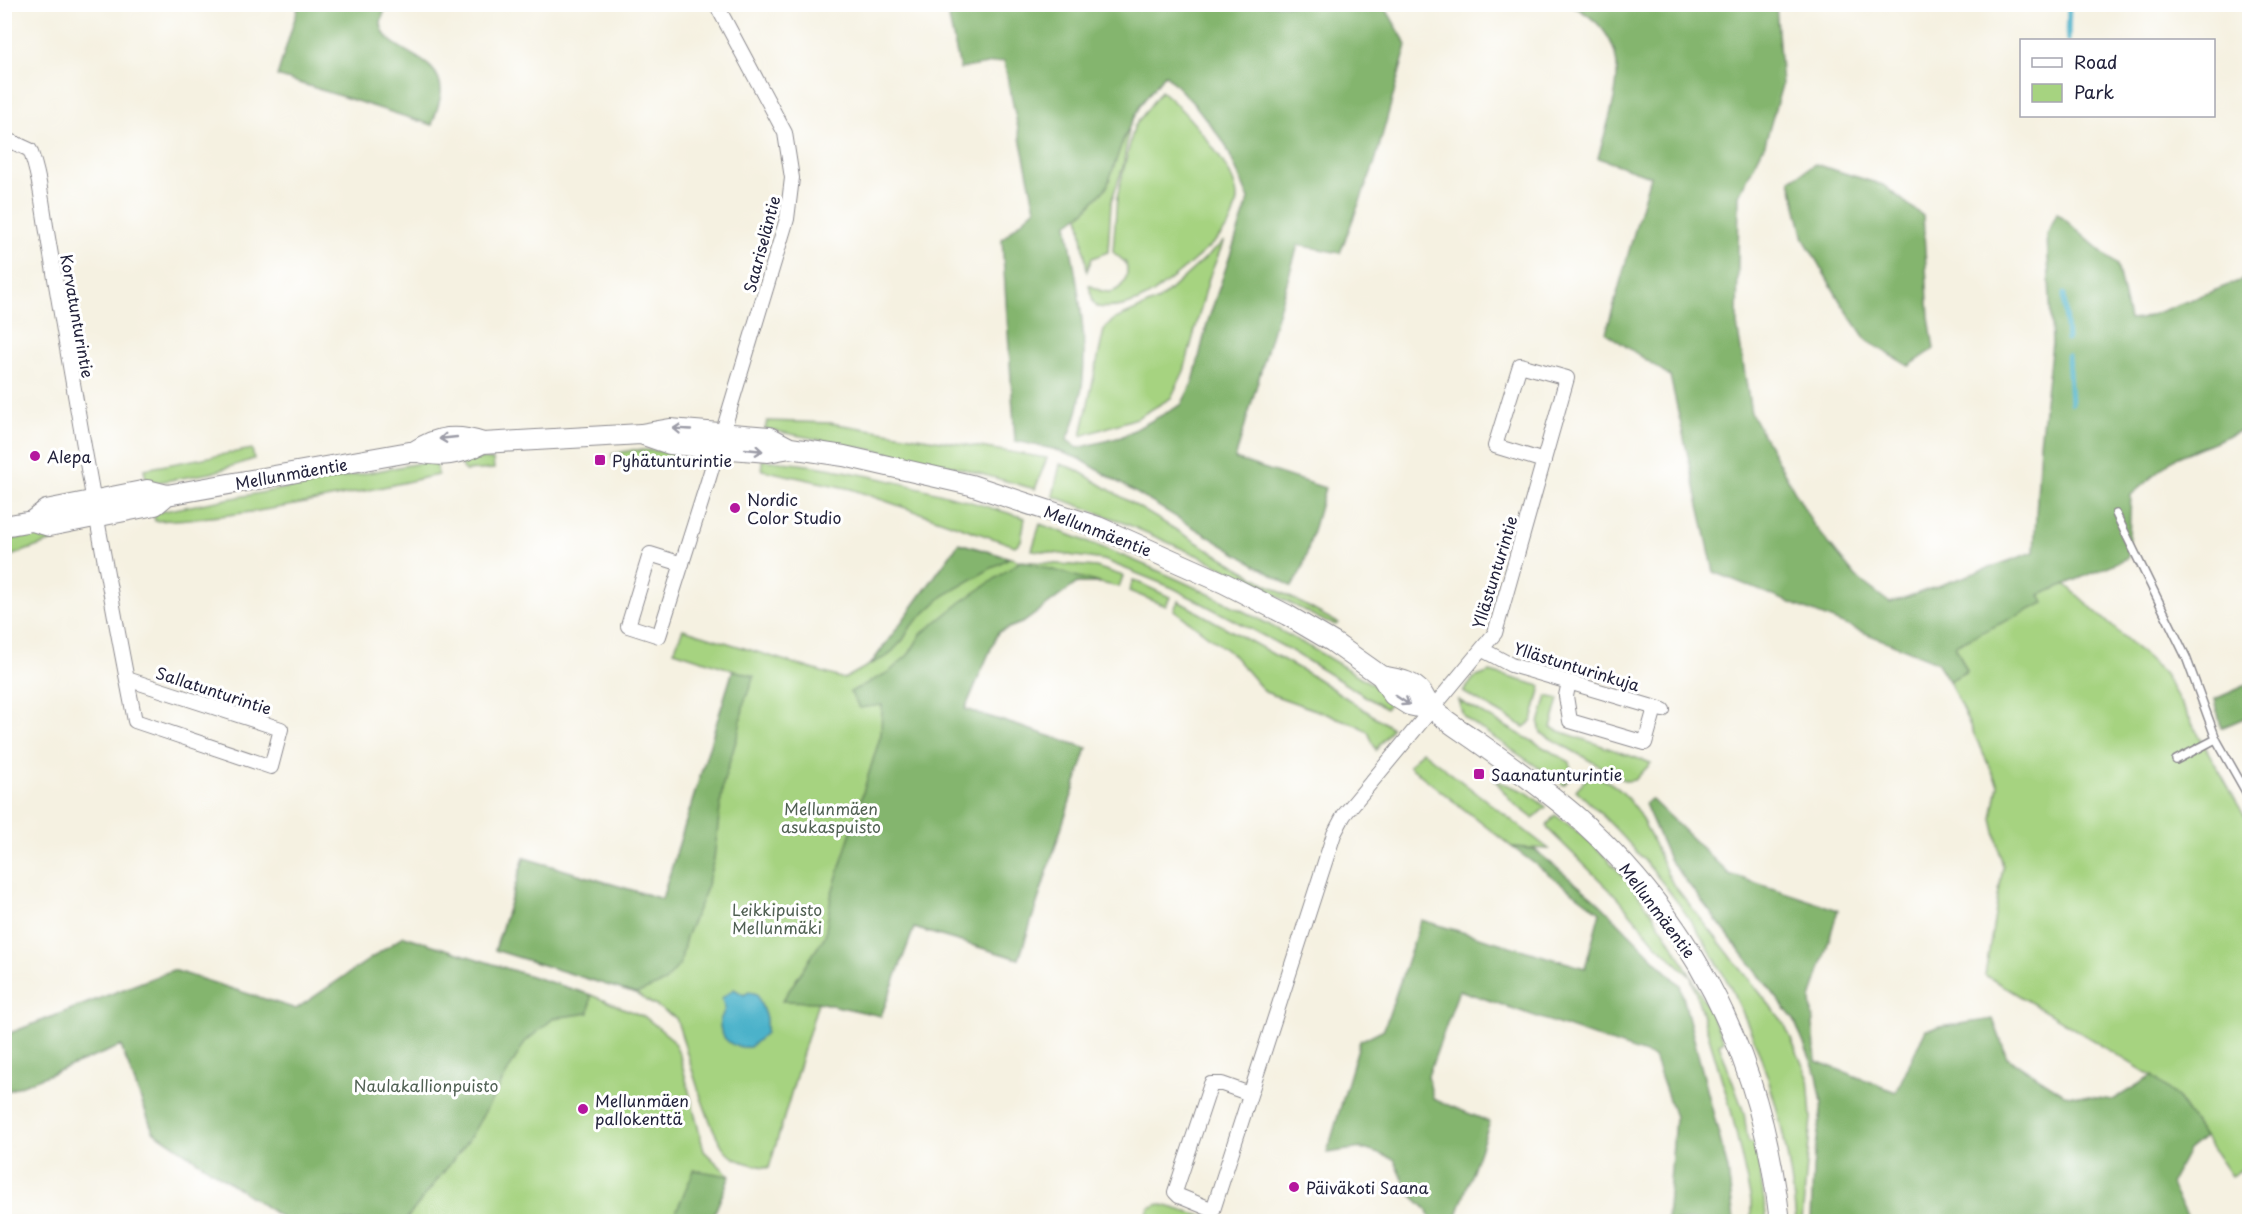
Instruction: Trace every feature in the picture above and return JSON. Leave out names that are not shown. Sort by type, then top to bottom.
[{"type":"main road","name":"Mellunmäentie","points":[[4,526],[32,521],[49,526],[97,508],[155,506],[167,495],[415,451],[432,440],[446,437],[464,436],[483,443],[641,434],[669,444],[769,437],[790,448],[844,456],[961,483],[1098,527],[1224,583],[1287,615],[1333,642],[1381,676],[1404,680],[1412,685],[1420,691],[1432,710],[1538,784],[1617,855],[1655,900],[1690,949],[1710,983],[1734,1033],[1770,1146],[1780,1221]]},
{"type":"street","name":"Saariseläntie","points":[[716,4],[776,112],[785,133],[792,178],[787,219],[720,439]]},
{"type":"street","name":"Korvatunturintie","points":[[4,138],[30,150],[33,158],[97,508]]},
{"type":"street","name":"Yllästunturintie","points":[[1432,710],[1495,633],[1544,461],[1567,378],[1520,365],[1495,446],[1544,461]]},
{"type":"street","points":[[682,564],[650,554],[628,626],[659,636],[682,564],[720,439]]},
{"type":"street","name":"Sallatunturintie","points":[[97,508],[127,679],[135,722],[271,767],[281,729],[127,679]]},
{"type":"street","name":"Yllästunturinkuja","points":[[1483,650],[1511,665],[1569,682],[1659,709],[1645,743],[1570,721],[1566,696],[1569,682]]},
{"type":"street","points":[[1250,1094],[1222,1084],[1210,1084],[1175,1192],[1179,1196],[1214,1210],[1334,834],[1344,815],[1432,710]]},
{"type":"lane","points":[[2116,514],[2186,657],[2216,739],[2250,799]]},
{"type":"lane","points":[[2176,760],[2216,739]]},
{"type":"green space","points":[[299,5],[387,5],[381,22],[384,33],[391,41],[423,61],[439,79],[441,93],[432,125],[277,76]]},
{"type":"green space","points":[[946,5],[1387,5],[1386,9],[1407,45],[1375,162],[1340,253],[1298,245],[1235,459],[1325,488],[1303,567],[1292,587],[1080,459],[1053,449],[1015,441],[1002,239],[1035,209],[1004,61],[960,69]],"holes":[[[1165,74],[1195,105],[1225,144],[1249,199],[1207,324],[1193,382],[1181,405],[1121,437],[1078,448],[1067,440],[1077,414],[1082,387],[1083,333],[1067,224],[1085,211],[1107,187],[1124,137],[1141,104]]]},
{"type":"green space","points":[[1571,5],[1776,5],[1782,85],[1765,144],[1739,195],[1737,324],[1751,413],[1813,524],[1856,577],[1890,603],[2034,552],[2040,443],[2052,343],[2047,235],[2057,213],[2117,265],[2129,320],[2141,319],[2249,277],[2249,427],[2173,459],[2131,495],[2128,558],[2040,595],[2044,603],[1955,645],[1967,671],[1949,681],[1937,662],[1714,572],[1670,376],[1606,333],[1650,176],[1598,158],[1615,92],[1617,72],[1615,53],[1607,36],[1593,19]]},
{"type":"green space","points":[[1161,91],[1183,111],[1219,156],[1235,186],[1237,198],[1235,210],[1228,226],[1220,236],[1164,285],[1128,305],[1110,308],[1097,307],[1093,302],[1089,285],[1108,292],[1119,288],[1125,280],[1126,263],[1113,252],[1117,197],[1134,127]]},
{"type":"green space","points":[[1129,129],[1123,167],[1111,202],[1108,252],[1092,258],[1087,271],[1079,215],[1085,211]]},
{"type":"green space","points":[[1815,164],[1883,185],[1923,216],[1929,317],[1934,349],[1909,366],[1867,341],[1840,301],[1804,239],[1790,180]]},
{"type":"green space","points":[[1224,241],[1209,278],[1184,371],[1171,398],[1137,418],[1081,436],[1104,330],[1113,320],[1159,300]]},
{"type":"green space","points":[[767,421],[830,423],[1047,458],[1035,489],[949,465],[765,429]]},
{"type":"green space","points":[[252,449],[254,459],[211,473],[147,484],[144,469]]},
{"type":"green space","points":[[633,450],[673,451],[671,459],[613,460],[612,454]]},
{"type":"green space","points":[[458,457],[493,460],[494,469],[465,471]]},
{"type":"green space","points":[[436,460],[438,475],[297,504],[191,519],[155,521],[153,513]]},
{"type":"green space","points":[[762,460],[829,468],[895,482],[1025,518],[1021,541],[1015,546],[851,489],[762,470]]},
{"type":"green space","points":[[1060,464],[1075,469],[1266,584],[1338,623],[1336,625],[1326,622],[1210,561],[1120,521],[1053,496]]},
{"type":"green space","points":[[1040,524],[1134,560],[1222,600],[1308,646],[1394,698],[1386,709],[1290,650],[1173,588],[1104,560],[1032,550]]},
{"type":"green space","points":[[50,532],[55,540],[5,558],[5,540]]},
{"type":"green space","name":"Mellunmäen asukaspuisto","points":[[959,543],[1021,561],[1096,567],[1123,576],[1119,587],[1100,583],[1077,583],[1024,622],[998,632],[965,709],[1087,748],[1019,959],[914,928],[881,1016],[818,1002],[769,1168],[743,1162],[730,1155],[714,1131],[676,1018],[636,994],[495,950],[524,858],[662,899],[733,670],[674,651],[683,629],[844,679],[871,664]]},
{"type":"green space","points":[[959,543],[1009,558],[943,596],[912,625],[903,640],[888,656],[871,664]]},
{"type":"green space","points":[[1021,561],[1100,583],[1077,583],[1024,622],[998,632],[965,709],[1087,748],[1019,959],[914,928],[881,1016],[818,1002],[782,1001],[825,936],[831,896],[881,734],[882,705],[860,708],[850,692],[889,672],[909,654],[921,634],[961,602]]},
{"type":"green space","points":[[1133,580],[1170,597],[1166,606],[1129,591]]},
{"type":"green space","points":[[2065,584],[2163,672],[2249,824],[2249,1165],[2231,1176],[2177,1097],[2152,1076],[1985,975],[2003,867],[1992,819],[1998,785],[1949,681],[1967,671],[1955,645],[2043,603],[2039,595]]},
{"type":"green space","points":[[1178,601],[1316,678],[1392,728],[1376,750],[1368,732],[1357,725],[1265,692],[1232,654],[1174,610]]},
{"type":"green space","points":[[733,670],[754,676],[744,703],[739,731],[723,784],[714,859],[705,893],[686,937],[680,964],[665,982],[636,994],[495,950],[524,858],[662,899]]},
{"type":"green space","points":[[1490,672],[1541,686],[1532,721],[1524,727],[1463,692],[1474,678]]},
{"type":"green space","points":[[2249,684],[2249,716],[2221,728],[2215,699]]},
{"type":"green space","points":[[1547,696],[1559,699],[1551,728],[1651,763],[1635,780],[1626,781],[1541,733],[1539,723]]},
{"type":"green space","points":[[1458,700],[1570,762],[1572,775],[1564,785],[1468,720],[1463,715]]},
{"type":"green space","points":[[1422,751],[1549,849],[1512,847],[1409,766]]},
{"type":"green space","points":[[1592,776],[1608,782],[1622,792],[1633,805],[1643,820],[1673,884],[1784,1023],[1808,1077],[1811,1118],[1802,1221],[1796,1221],[1788,1157],[1773,1096],[1754,1039],[1729,984],[1698,932],[1663,883],[1622,835],[1576,790]]},
{"type":"green space","points":[[1495,780],[1526,792],[1546,807],[1533,818],[1512,802]]},
{"type":"green space","points":[[1651,799],[1729,874],[1838,910],[1811,999],[1816,1061],[1896,1092],[1926,1029],[1993,1019],[2007,1057],[2064,1094],[2113,1100],[2152,1076],[2177,1097],[2204,1137],[2188,1150],[2170,1184],[2190,1221],[1811,1221],[1813,1168],[1822,1103],[1817,1075],[1794,1020],[1669,859],[1645,804]]},
{"type":"green space","points":[[1555,815],[1583,836],[1633,888],[1654,916],[1692,978],[1724,1041],[1719,1044],[1744,1113],[1748,1142],[1756,1144],[1767,1221],[1751,1221],[1751,1200],[1731,1110],[1691,977],[1655,943],[1618,898],[1548,829],[1547,825]]},
{"type":"green space","points":[[1512,847],[1534,849],[1597,901],[1680,985],[1728,1170],[1734,1221],[1667,1221],[1675,1117],[1654,1057],[1459,990],[1428,1076],[1433,1099],[1490,1122],[1455,1221],[1431,1221],[1426,1209],[1409,1193],[1394,1159],[1361,1148],[1327,1153],[1360,1041],[1384,1029],[1421,920],[1585,968],[1600,912]]},
{"type":"green space","name":"Naulakallionpuisto","points":[[404,936],[591,995],[645,1017],[672,1039],[680,1056],[704,1151],[730,1176],[711,1221],[287,1221],[153,1131],[121,1046],[5,1092],[5,1035],[173,970],[296,1009]]},
{"type":"green space","name":"Naulakallionpuisto","points":[[404,936],[591,995],[589,1013],[554,1018],[525,1042],[468,1141],[405,1221],[287,1221],[153,1131],[121,1046],[5,1092],[5,1035],[173,970],[296,1009]]},
{"type":"green space","points":[[694,1170],[730,1176],[711,1221],[672,1221]]},
{"type":"green space","points":[[1159,1204],[1219,1221],[1145,1221],[1149,1208]]},
{"type":"water","points":[[734,989],[744,995],[749,992],[757,994],[766,1018],[766,1033],[750,1047],[733,1045],[725,1038],[720,1028],[720,1020],[725,1008],[722,998]]},
{"type":"waterway","points":[[2068,39],[2069,4]]},
{"type":"waterway","points":[[2064,294],[2067,340]]},
{"type":"waterway","points":[[2068,356],[2071,403]]},
{"type":"place","name":"Alepa","points":[[35,456]]},
{"type":"place","name":"Pyhätunturintie","points":[[600,460]]},
{"type":"place","name":"Nordic Color Studio","points":[[735,508]]},
{"type":"place","name":"Saanatunturintie","points":[[1479,774]]},
{"type":"place","name":"Mellunmäen pallokenttä","points":[[583,1109]]},
{"type":"place","name":"Päiväkoti Saana","points":[[1294,1187]]},
{"type":"park label","name":"Leikkipuisto Mellunmäki","points":[[777,918]]}]
